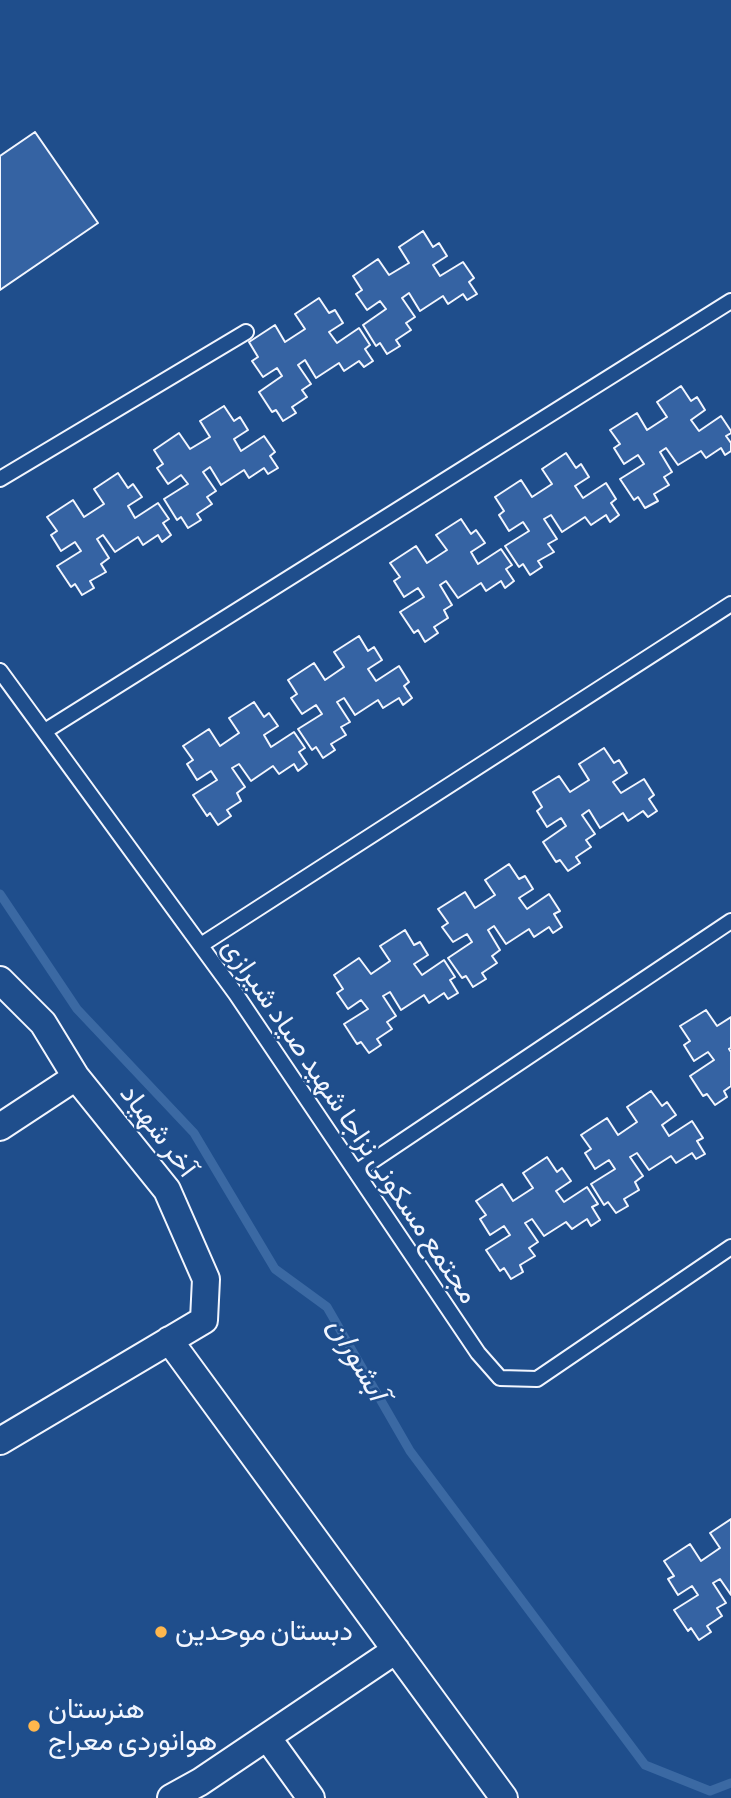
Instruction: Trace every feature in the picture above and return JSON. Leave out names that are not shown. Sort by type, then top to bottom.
[{"type":"street","name":"آخر شهیاد","points":[[0,980],[43,1023],[76,1077],[167,1190],[206,1279],[204,1320],[0,1441]]},
{"type":"street","points":[[0,1127],[76,1077]]},
{"type":"street","points":[[169,1340],[504,1798]]},
{"type":"street","points":[[171,1798],[200,1782],[396,1650]]},
{"type":"street","points":[[267,1737],[311,1798]]},
{"type":"lane","points":[[45,731],[731,301]]},
{"type":"lane","points":[[0,479],[246,332]]},
{"type":"lane","points":[[201,945],[731,604]]},
{"type":"lane","name":"مجتمع مسکونی نزاجا شهید صیاد شیرازی","points":[[0,671],[236,994],[478,1353],[500,1378],[537,1379],[731,1247]]},
{"type":"lane","points":[[356,1172],[731,921]]},
{"type":"building","points":[[35,132],[98,223],[0,290],[0,156]]},
{"type":"building","points":[[423,231],[433,247],[439,243],[447,256],[433,265],[440,276],[463,262],[474,278],[469,282],[477,294],[467,300],[463,294],[448,304],[443,296],[420,311],[409,293],[402,298],[415,317],[406,323],[411,330],[396,340],[400,346],[387,354],[380,343],[376,346],[363,325],[386,309],[380,301],[367,310],[356,294],[362,290],[353,276],[378,259],[389,275],[409,263],[399,247]]},
{"type":"building","points":[[319,298],[329,313],[335,310],[343,323],[329,332],[337,343],[359,328],[370,345],[365,349],[373,361],[364,367],[359,361],[344,371],[339,363],[316,378],[305,360],[298,365],[311,384],[302,390],[307,397],[292,407],[296,413],[283,421],[276,410],[272,412],[259,392],[282,376],[277,368],[263,377],[252,361],[258,357],[249,342],[275,325],[285,342],[305,329],[295,314]]},
{"type":"building","points":[[681,386],[691,401],[697,397],[705,410],[691,420],[699,431],[721,416],[731,431],[726,436],[731,443],[731,451],[725,455],[721,448],[706,458],[701,451],[678,465],[666,448],[660,452],[672,472],[664,477],[669,485],[654,494],[658,501],[645,508],[638,497],[634,500],[620,479],[644,464],[638,455],[624,464],[614,448],[620,444],[610,430],[637,413],[647,430],[667,417],[657,402]]},
{"type":"building","points":[[224,406],[234,421],[240,417],[248,430],[234,439],[241,451],[264,436],[275,452],[270,456],[278,468],[268,474],[264,468],[249,478],[244,470],[221,485],[210,467],[203,472],[216,491],[207,497],[212,504],[197,514],[201,520],[188,528],[181,517],[177,520],[164,499],[188,484],[181,475],[168,484],[157,468],[163,464],[154,450],[179,433],[190,449],[210,437],[200,421]]},
{"type":"building","points":[[566,453],[576,468],[581,464],[589,477],[575,486],[583,498],[606,483],[616,499],[611,503],[619,515],[610,522],[606,515],[591,525],[585,517],[562,532],[551,515],[544,519],[557,539],[548,544],[554,552],[538,561],[542,567],[530,575],[523,564],[519,567],[505,546],[529,531],[523,522],[509,531],[499,515],[504,511],[495,497],[521,480],[532,497],[552,484],[542,469]]},
{"type":"building","points":[[118,473],[128,488],[133,484],[142,497],[128,506],[135,518],[158,503],[169,519],[163,523],[171,535],[162,542],[158,535],[143,545],[138,537],[115,552],[103,535],[97,539],[109,558],[101,564],[106,572],[90,581],[94,588],[82,595],[75,584],[71,587],[57,566],[81,551],[75,542],[61,551],[51,535],[57,531],[47,517],[73,500],[84,517],[104,504],[94,489]]},
{"type":"building","points":[[461,519],[471,534],[476,530],[485,543],[471,552],[478,564],[501,549],[512,565],[506,569],[514,581],[505,588],[501,581],[486,591],[481,583],[458,598],[446,581],[440,585],[452,605],[444,610],[448,618],[434,627],[438,633],[425,642],[418,630],[414,633],[400,612],[424,597],[418,588],[404,597],[394,581],[400,577],[390,563],[416,546],[427,563],[447,550],[436,535]]},
{"type":"building","points":[[359,636],[368,651],[374,647],[382,660],[368,669],[376,681],[399,666],[409,682],[404,686],[412,698],[403,705],[399,698],[383,708],[378,700],[355,715],[344,698],[337,702],[350,722],[341,727],[346,735],[331,744],[335,750],[323,758],[316,747],[312,750],[298,729],[322,714],[316,705],[302,714],[291,698],[297,694],[288,680],[314,663],[325,680],[344,667],[334,652]]},
{"type":"building","points":[[254,702],[264,717],[269,713],[278,726],[264,735],[271,747],[294,732],[305,748],[299,752],[307,764],[298,771],[294,764],[279,774],[273,766],[251,781],[239,764],[232,768],[245,787],[237,793],[241,801],[227,810],[231,816],[218,825],[210,813],[207,816],[193,795],[217,780],[211,771],[197,780],[187,764],[193,760],[183,746],[209,729],[220,746],[239,733],[229,718]]},
{"type":"building","points":[[604,748],[614,763],[619,760],[627,773],[613,782],[621,793],[644,779],[654,795],[649,799],[657,811],[648,817],[643,811],[628,821],[623,813],[600,828],[589,810],[582,815],[595,834],[586,840],[591,847],[576,857],[580,863],[568,871],[560,860],[556,862],[543,842],[566,826],[561,818],[547,827],[537,811],[542,807],[533,792],[559,776],[570,792],[589,780],[579,764]]},
{"type":"building","points":[[509,864],[519,879],[525,876],[533,889],[519,898],[527,909],[549,894],[560,911],[554,914],[562,927],[553,933],[549,927],[534,937],[529,929],[506,944],[494,926],[488,930],[500,950],[492,956],[497,963],[482,973],[486,979],[473,987],[466,976],[462,978],[448,958],[472,942],[467,934],[453,942],[442,927],[448,923],[438,909],[465,892],[475,908],[495,895],[485,880]]},
{"type":"building","points":[[405,930],[414,945],[420,942],[428,955],[414,964],[422,975],[444,960],[455,977],[450,980],[458,993],[448,999],[444,993],[429,1003],[424,995],[401,1010],[390,992],[383,996],[396,1016],[387,1022],[392,1029],[377,1039],[381,1045],[369,1053],[361,1042],[357,1044],[344,1024],[368,1009],[361,1000],[348,1009],[337,993],[343,989],[334,975],[359,958],[371,974],[390,961],[380,946]]},
{"type":"building","points":[[706,1010],[717,1026],[731,1017],[731,1086],[724,1091],[727,1097],[715,1105],[707,1094],[703,1096],[690,1076],[714,1060],[708,1052],[694,1061],[684,1045],[690,1041],[680,1026]]},
{"type":"building","points":[[651,1091],[662,1106],[667,1102],[676,1115],[662,1125],[669,1136],[692,1121],[703,1138],[697,1141],[705,1154],[696,1159],[692,1153],[676,1163],[671,1156],[649,1170],[637,1153],[630,1157],[643,1176],[635,1182],[639,1190],[624,1199],[628,1206],[616,1213],[608,1202],[604,1205],[591,1184],[615,1169],[609,1160],[595,1169],[585,1153],[591,1149],[581,1135],[607,1118],[618,1135],[637,1122],[627,1107]]},
{"type":"building","points":[[547,1157],[557,1172],[562,1168],[571,1181],[556,1191],[564,1202],[587,1187],[598,1204],[592,1207],[600,1220],[591,1226],[587,1219],[572,1229],[566,1222],[544,1236],[532,1219],[525,1223],[538,1242],[529,1248],[535,1256],[520,1265],[523,1272],[511,1279],[504,1268],[500,1271],[486,1250],[510,1235],[504,1226],[490,1235],[480,1219],[486,1215],[476,1201],[502,1184],[513,1201],[533,1188],[523,1173]]},
{"type":"building","points":[[731,1519],[731,1595],[720,1579],[713,1583],[726,1603],[717,1608],[722,1616],[707,1626],[711,1632],[699,1640],[691,1628],[688,1631],[674,1610],[698,1595],[692,1586],[678,1595],[668,1579],[674,1576],[664,1561],[690,1544],[701,1561],[720,1548],[710,1533]]},
{"type":"waterway","name":"آبشوران","points":[[0,894],[77,1009],[194,1133],[275,1269],[327,1307],[410,1451],[645,1765],[710,1791],[731,1783]]},
{"type":"place","name":"دبستان موحدین","points":[[161,1632]]},
{"type":"place","name":"هنرستان هوانوردی معراج","points":[[34,1726]]}]
